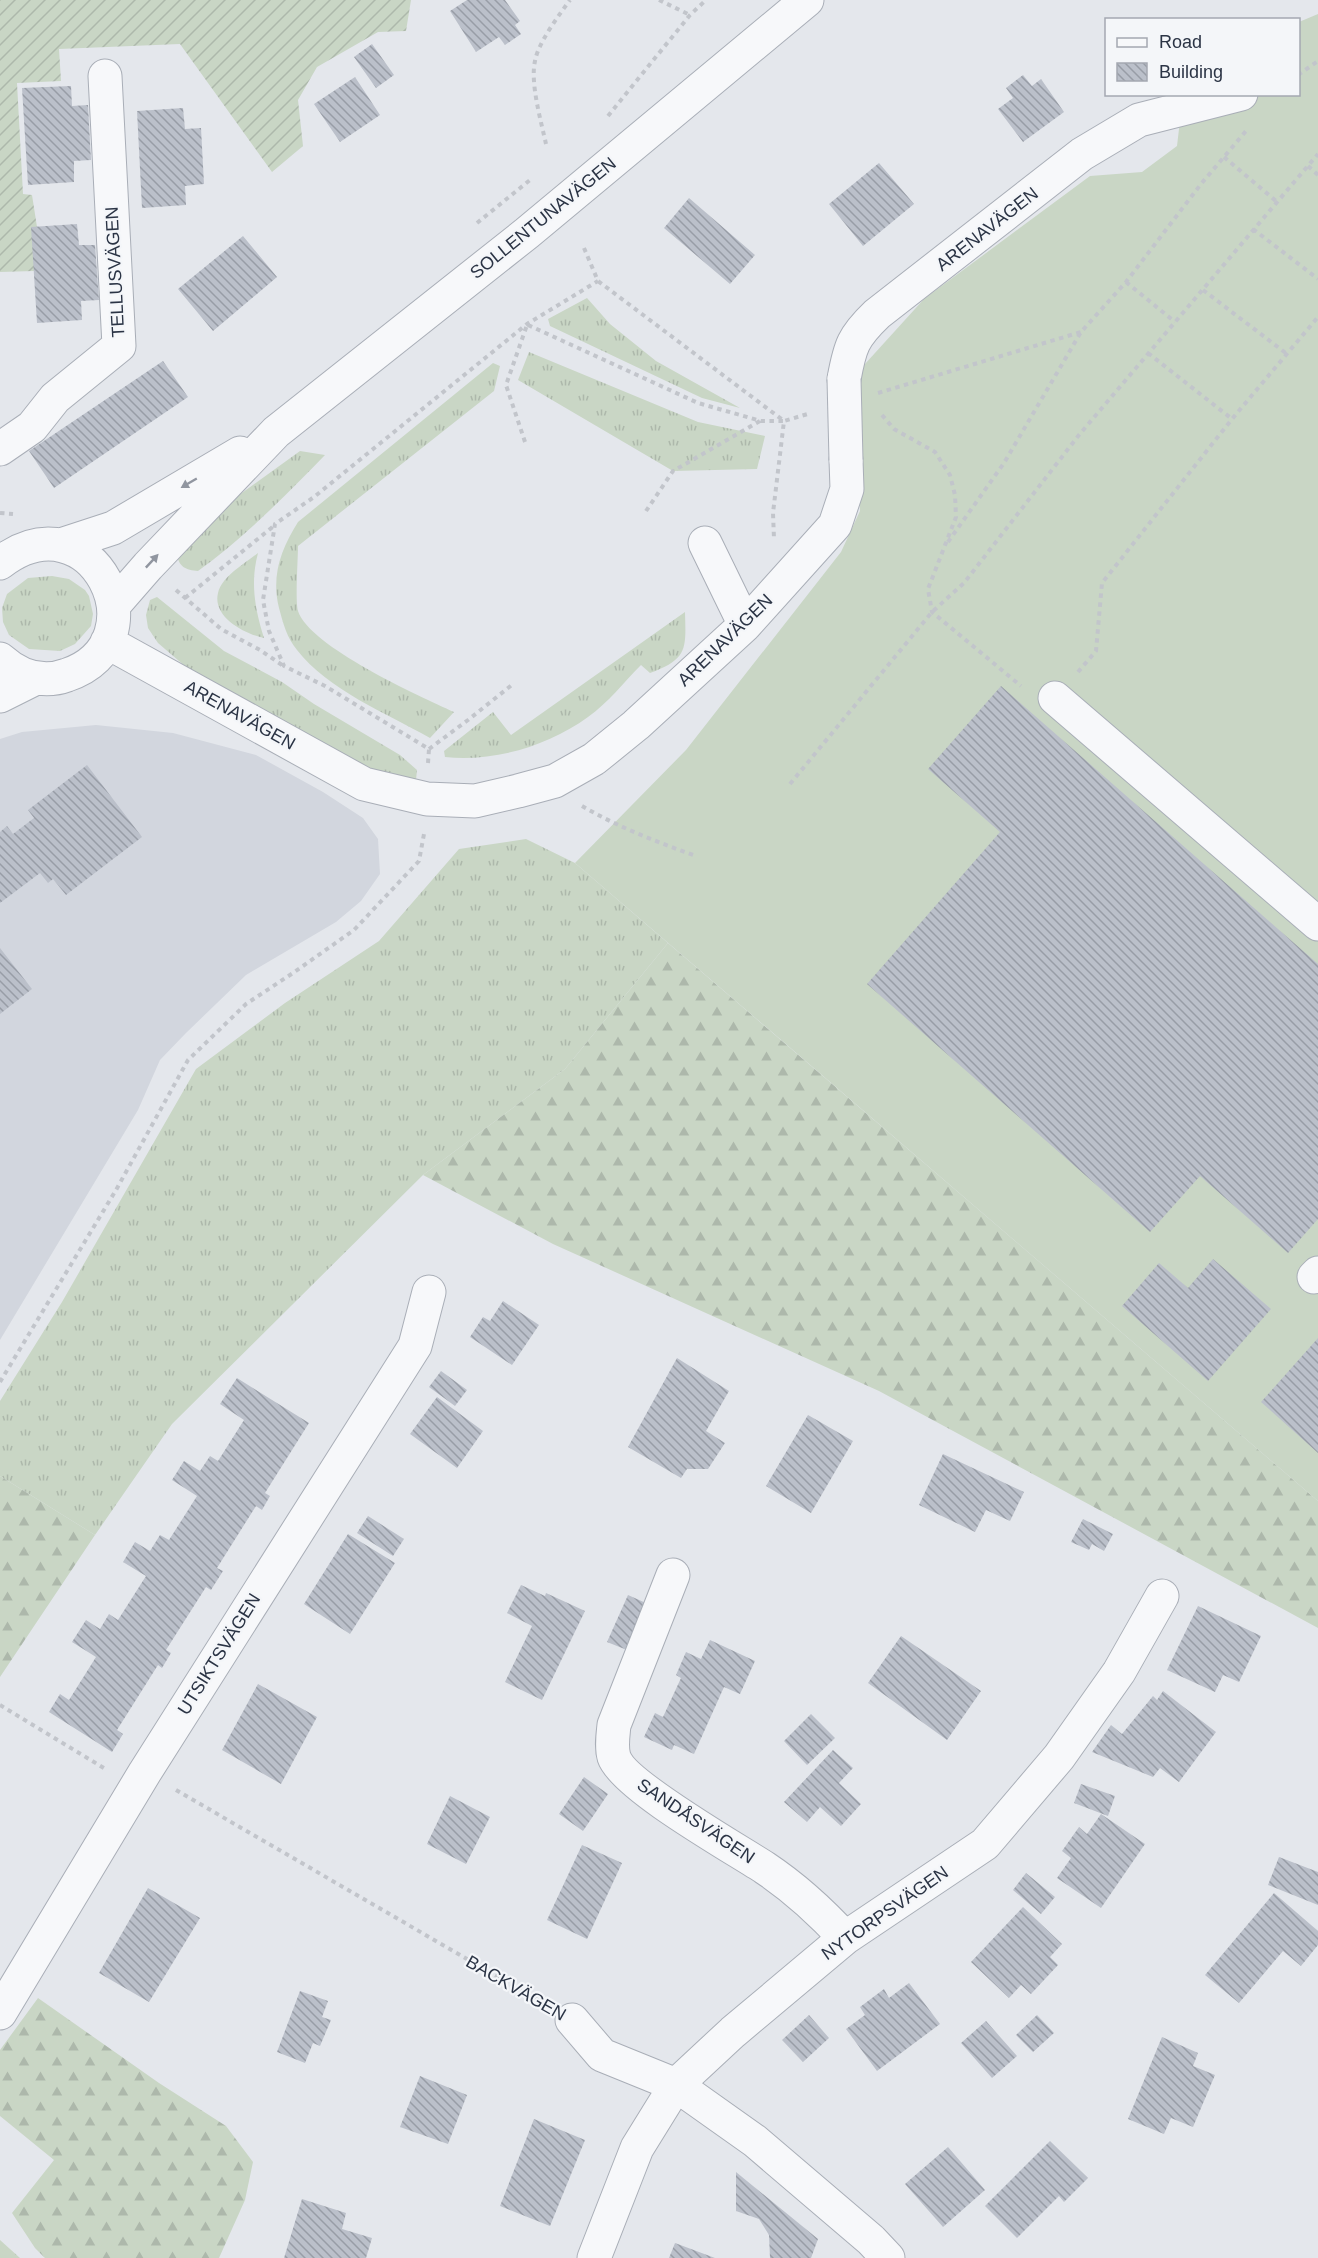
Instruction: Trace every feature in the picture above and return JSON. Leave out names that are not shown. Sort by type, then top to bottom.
[{"type":"street","name":"SOLLENTUNAVÄGEN","points":[[114,605],[148,566],[276,432],[527,233],[807,0]]},
{"type":"street","name":"TELLUSVÄGEN","points":[[0,449],[32,428],[55,398],[119,346],[105,76]]},
{"type":"street","name":"ARENAVÄGEN","points":[[107,642],[364,784],[428,799],[475,801],[555,781],[594,759],[636,725],[745,625],[835,525],[847,489],[844,379],[849,353],[858,333],[877,314],[1082,154],[1139,120],[1233,96]]},
{"type":"street","name":"SOLLENTUNAVÄGEN","points":[[62,545],[113,528],[276,432]]},
{"type":"street","points":[[705,543],[745,625]]},
{"type":"street","points":[[0,564],[16,551],[38,544],[62,545],[83,555],[100,570],[110,587],[114,605],[113,624],[107,642],[95,660],[77,672],[57,679],[36,678],[13,670],[0,659]]},
{"type":"street","points":[[0,696],[36,678]]},
{"type":"street","points":[[1055,698],[1318,924]]},
{"type":"street","name":"UTSIKTSVÄGEN","points":[[0,2013],[140,1780],[415,1346],[429,1292]]},
{"type":"street","name":"SANDÅSVÄGEN","points":[[673,1575],[614,1725],[612,1742],[614,1758],[635,1781],[696,1825],[767,1869],[809,1901],[845,1938]]},
{"type":"street","name":"NYTORPSVÄGEN","points":[[594,2258],[637,2148],[676,2085],[733,2032],[845,1938],[985,1844],[1059,1757],[1119,1672],[1161,1596]]},
{"type":"street","name":"BACKVÄGEN","points":[[572,2020],[602,2055],[676,2085],[755,2141],[871,2240],[888,2258]]},
{"type":"path","points":[[546,144],[536,104],[535,60],[552,24],[570,0]]},
{"type":"path","points":[[659,0],[690,15]]},
{"type":"path","points":[[606,118],[690,15],[706,0]]},
{"type":"path","points":[[1300,74],[1318,61]]},
{"type":"path","points":[[945,547],[1004,463],[1081,332],[1126,282],[1247,130]]},
{"type":"path","points":[[790,784],[932,612],[964,583],[1079,435],[1318,154]]},
{"type":"path","points":[[1224,157],[1276,201]]},
{"type":"path","points":[[1308,166],[1318,175]]},
{"type":"path","points":[[476,224],[532,178]]},
{"type":"path","points":[[1253,229],[1318,279]]},
{"type":"path","points":[[185,598],[275,524],[314,497],[527,324],[598,281]]},
{"type":"path","points":[[1126,282],[1174,322]]},
{"type":"path","points":[[1203,290],[1287,354]]},
{"type":"path","points":[[1055,698],[1096,651],[1102,583],[1233,418],[1318,317]]},
{"type":"path","points":[[527,324],[698,403],[761,421],[784,421],[773,513],[774,549]]},
{"type":"path","points":[[525,442],[506,385],[527,324]]},
{"type":"path","points":[[1148,353],[1233,418]]},
{"type":"path","points":[[880,413],[894,429],[935,452],[950,475],[955,495],[956,517],[928,589],[932,612],[1019,686]]},
{"type":"path","points":[[646,511],[673,471],[761,421]]},
{"type":"path","points":[[275,524],[263,600],[269,631],[284,666]]},
{"type":"path","points":[[148,566],[221,629],[284,666],[325,686],[429,748]]},
{"type":"path","points":[[429,748],[513,684]]},
{"type":"path","points":[[0,1382],[116,1190],[188,1060],[246,1004],[354,930],[419,861],[428,799],[429,748]]},
{"type":"path","points":[[581,806],[625,829],[696,856]]},
{"type":"path","name":"BACKVÄGEN","points":[[0,1705],[140,1780],[572,2020]]},
{"type":"shaded area","points":[[96,725],[173,733],[256,755],[323,792],[363,818],[378,839],[380,874],[361,901],[336,922],[246,975],[160,1060],[138,1110],[0,1340],[0,739],[22,732]]},
{"type":"green space","points":[[0,0],[411,0],[406,31],[378,32],[317,67],[298,100],[303,146],[272,172],[180,44],[59,49],[61,81],[17,83],[23,194],[32,195],[37,227],[34,271],[0,272]]},
{"type":"green space","points":[[1318,14],[1318,1501],[575,863],[686,750],[841,552],[860,511],[855,375],[924,299],[1090,176],[1142,172],[1177,146],[1183,96],[1300,96],[1300,22]]},
{"type":"green space","points":[[587,298],[610,324],[656,361],[740,408],[702,398],[550,326],[548,319]]},
{"type":"green space","points":[[529,352],[698,422],[765,436],[757,469],[673,471],[518,380]]},
{"type":"green space","points":[[493,363],[500,366],[494,391],[298,546],[297,606],[307,625],[343,655],[454,712],[430,738],[341,689],[310,664],[294,645],[286,630],[277,596],[277,574],[282,553],[298,522]]},
{"type":"green space","points":[[300,451],[325,455],[264,516],[198,571],[186,569],[181,565],[177,553],[214,513]]},
{"type":"green space","points":[[258,553],[254,585],[258,617],[264,638],[248,633],[232,623],[220,610],[217,602],[220,587],[224,581]]},
{"type":"green space","points":[[52,576],[69,579],[85,590],[89,596],[93,614],[91,626],[75,644],[60,651],[29,649],[9,635],[3,622],[2,608],[7,594],[28,578]]},
{"type":"green space","points":[[157,597],[224,651],[282,682],[314,704],[400,755],[417,770],[415,790],[359,765],[186,667],[158,643],[148,628],[146,615],[150,600]]},
{"type":"green space","points":[[685,612],[684,644],[678,657],[672,663],[650,673],[641,665],[602,705],[572,727],[520,750],[483,757],[445,757],[444,751],[493,712],[511,735]]},
{"type":"green space","points":[[526,839],[575,863],[668,943],[565,1069],[423,1175],[172,1424],[95,1535],[0,1476],[0,1401],[62,1302],[196,1069],[285,1003],[379,941],[459,849]]},
{"type":"green space","points":[[668,943],[1318,1501],[1318,1628],[879,1391],[553,1244],[423,1175],[565,1069]]},
{"type":"green space","points":[[0,1476],[95,1535],[0,1677]]},
{"type":"green space","points":[[38,1998],[159,2083],[226,2126],[253,2162],[245,2200],[219,2258],[45,2258],[35,2248],[12,2213],[54,2160],[0,2116],[0,2050]]},
{"type":"green space","points":[[0,2240],[20,2258],[0,2258]]},
{"type":"building","points":[[467,0],[505,0],[520,21],[515,25],[521,34],[505,45],[499,37],[476,52],[450,11]]},
{"type":"building","points":[[372,44],[394,75],[376,88],[354,57]]},
{"type":"building","points":[[1023,75],[1032,86],[1041,79],[1064,112],[1023,142],[998,109],[1013,98],[1006,88]]},
{"type":"building","points":[[355,77],[380,115],[340,142],[314,104]]},
{"type":"building","points":[[71,86],[72,106],[88,105],[91,160],[74,161],[74,182],[28,185],[22,88]]},
{"type":"building","points":[[183,108],[185,129],[201,128],[204,184],[185,186],[186,205],[142,208],[137,111]]},
{"type":"building","points":[[879,163],[914,204],[863,246],[829,204]]},
{"type":"building","points":[[689,198],[755,255],[730,284],[664,228]]},
{"type":"building","points":[[77,224],[79,245],[95,245],[99,300],[81,301],[82,320],[37,323],[31,227]]},
{"type":"building","points":[[243,236],[277,277],[213,331],[178,289]]},
{"type":"building","points":[[163,361],[188,397],[54,488],[29,451]]},
{"type":"building","points":[[1001,686],[1318,964],[1318,1219],[1288,1253],[1200,1176],[1150,1232],[867,984],[1000,832],[928,769]]},
{"type":"building","points":[[87,765],[142,837],[66,895],[53,879],[48,883],[40,873],[0,903],[0,832],[7,826],[13,834],[34,818],[28,810]]},
{"type":"building","points":[[0,948],[32,989],[0,1014]]},
{"type":"building","points":[[1213,1259],[1271,1309],[1208,1381],[1122,1306],[1159,1263],[1188,1288]]},
{"type":"building","points":[[503,1301],[539,1325],[512,1365],[470,1337],[483,1317],[490,1321]]},
{"type":"building","points":[[1318,1338],[1318,1453],[1261,1402]]},
{"type":"building","points":[[677,1358],[729,1391],[706,1431],[725,1443],[708,1469],[687,1469],[681,1478],[628,1447]]},
{"type":"building","points":[[441,1371],[467,1390],[455,1406],[429,1387]]},
{"type":"building","points":[[237,1378],[309,1423],[265,1493],[270,1496],[262,1510],[256,1506],[217,1568],[223,1571],[211,1590],[206,1587],[166,1650],[171,1653],[162,1668],[158,1665],[117,1730],[123,1734],[112,1752],[49,1712],[60,1694],[69,1700],[96,1657],[72,1642],[86,1620],[100,1629],[109,1614],[118,1620],[146,1576],[123,1562],[135,1542],[150,1551],[160,1535],[169,1540],[197,1496],[172,1480],[184,1461],[200,1471],[210,1456],[218,1461],[244,1420],[220,1404]]},
{"type":"building","points":[[437,1397],[483,1431],[457,1468],[410,1434]]},
{"type":"building","points":[[808,1415],[853,1441],[811,1513],[766,1486]]},
{"type":"building","points":[[943,1454],[1024,1492],[1010,1521],[986,1510],[975,1532],[919,1505]]},
{"type":"building","points":[[368,1516],[404,1539],[393,1556],[357,1533]]},
{"type":"building","points":[[1083,1519],[1113,1534],[1104,1551],[1092,1544],[1089,1550],[1071,1542]]},
{"type":"building","points":[[348,1534],[395,1563],[350,1634],[304,1604]]},
{"type":"building","points":[[521,1585],[545,1596],[546,1593],[585,1611],[542,1700],[505,1682],[532,1626],[507,1613]]},
{"type":"building","points":[[628,1595],[648,1604],[627,1650],[607,1642]]},
{"type":"building","points":[[1198,1606],[1261,1636],[1239,1682],[1223,1675],[1215,1692],[1167,1670]]},
{"type":"building","points":[[901,1636],[981,1691],[947,1740],[868,1683]]},
{"type":"building","points":[[710,1640],[755,1661],[740,1694],[724,1687],[694,1754],[674,1745],[672,1750],[644,1737],[655,1713],[663,1717],[681,1678],[676,1675],[686,1652],[701,1659]]},
{"type":"building","points":[[258,1684],[317,1717],[281,1784],[222,1750]]},
{"type":"building","points":[[1163,1691],[1216,1732],[1179,1782],[1160,1768],[1153,1777],[1092,1752],[1111,1725],[1122,1734],[1153,1696],[1157,1700]]},
{"type":"building","points":[[811,1714],[835,1738],[807,1765],[784,1741]]},
{"type":"building","points":[[833,1750],[853,1768],[839,1783],[861,1804],[841,1826],[820,1807],[807,1822],[784,1802]]},
{"type":"building","points":[[584,1777],[608,1794],[583,1831],[559,1814]]},
{"type":"building","points":[[1081,1784],[1115,1796],[1108,1816],[1074,1803]]},
{"type":"building","points":[[450,1796],[490,1817],[466,1864],[427,1844]]},
{"type":"building","points":[[1101,1814],[1145,1844],[1101,1908],[1057,1878],[1071,1858],[1062,1851],[1079,1827],[1087,1834]]},
{"type":"building","points":[[582,1845],[622,1863],[587,1939],[547,1920]]},
{"type":"building","points":[[1279,1857],[1318,1872],[1318,1905],[1268,1885]]},
{"type":"building","points":[[1026,1873],[1055,1897],[1041,1914],[1013,1890]]},
{"type":"building","points":[[148,1888],[200,1918],[149,2002],[99,1973]]},
{"type":"building","points":[[1274,1893],[1318,1931],[1318,1945],[1301,1966],[1283,1951],[1239,2003],[1205,1975]]},
{"type":"building","points":[[1023,1907],[1062,1944],[1050,1957],[1058,1965],[1031,1994],[1021,1985],[1009,1998],[971,1962]]},
{"type":"building","points":[[909,1983],[940,2024],[877,2071],[846,2029],[865,2015],[860,2007],[884,1989],[889,1998]]},
{"type":"building","points":[[300,1991],[328,2001],[322,2017],[331,2020],[320,2046],[313,2043],[305,2063],[277,2052]]},
{"type":"building","points":[[809,2015],[829,2038],[803,2062],[782,2040]]},
{"type":"building","points":[[1037,2015],[1054,2033],[1033,2052],[1016,2035]]},
{"type":"building","points":[[986,2021],[1017,2056],[992,2078],[961,2043]]},
{"type":"building","points":[[1162,2037],[1198,2053],[1193,2066],[1215,2075],[1193,2127],[1171,2118],[1164,2134],[1128,2119]]},
{"type":"building","points":[[420,2076],[467,2095],[448,2144],[400,2127]]},
{"type":"building","points":[[534,2119],[585,2140],[550,2226],[500,2206]]},
{"type":"building","points":[[1050,2141],[1088,2178],[1064,2202],[1059,2196],[1017,2238],[985,2206]]},
{"type":"building","points":[[948,2147],[985,2190],[943,2227],[905,2184]]},
{"type":"building","points":[[736,2172],[818,2239],[811,2258],[770,2258],[769,2235],[759,2219],[736,2211]]},
{"type":"building","points":[[302,2199],[346,2213],[342,2229],[372,2238],[366,2258],[284,2258]]},
{"type":"building","points":[[675,2243],[715,2258],[669,2258]]}]
